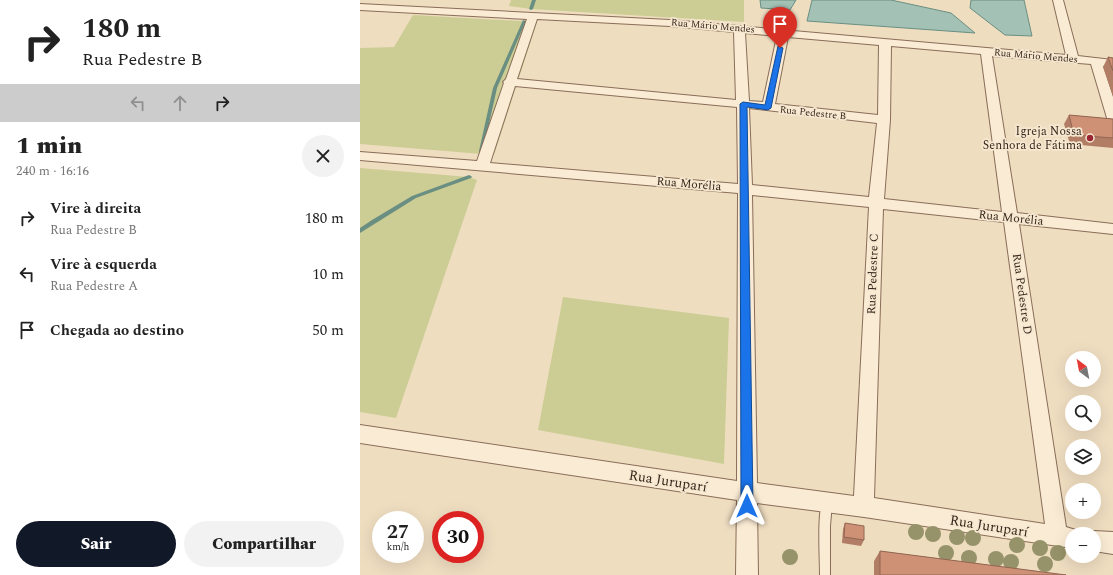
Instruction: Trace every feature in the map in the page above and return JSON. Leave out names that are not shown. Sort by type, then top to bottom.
[{"type":"street","points":[[1058,0],[1073,59]]},
{"type":"street","name":"Rua Mário Mendes","points":[[360,7],[670,23],[1113,63]]},
{"type":"street","points":[[482,166],[509,82],[533,16]]},
{"type":"street","points":[[739,29],[745,189],[748,575]]},
{"type":"street","points":[[768,108],[783,32]]},
{"type":"street","name":"Rua Pedestre C","points":[[864,507],[876,203],[884,120],[885,42]]},
{"type":"street","name":"Rua Pedestre D","points":[[986,51],[1011,218],[1064,537]]},
{"type":"street","points":[[1096,61],[1113,118]]},
{"type":"street","name":"Rua Pedestre B","points":[[509,82],[743,104],[884,120]]},
{"type":"street","name":"Rua Morélia","points":[[360,156],[745,189],[1113,229]]},
{"type":"street","name":"Rua Juruparí","points":[[360,434],[747,492],[864,507],[1064,537]]},
{"type":"street","points":[[1101,542],[1113,543]]},
{"type":"lane","points":[[825,575],[825,526],[827,502]]},
{"type":"green space","points":[[511,0],[744,0],[744,22],[531,9],[509,6]]},
{"type":"green space","points":[[413,15],[537,22],[494,155],[360,144],[360,48],[394,47]]},
{"type":"green space","points":[[360,168],[469,177],[477,180],[396,418],[360,412]]},
{"type":"green space","points":[[563,297],[729,318],[724,464],[538,430]]},
{"type":"shaded area","points":[[760,0],[796,0],[790,10],[761,8]]},
{"type":"shaded area","points":[[812,0],[891,0],[951,13],[975,33],[807,21]]},
{"type":"shaded area","points":[[971,0],[1024,0],[1032,36],[1005,35],[970,8]]},
{"type":"building","points":[[1108,57],[1113,58],[1113,71]]},
{"type":"building","points":[[1069,115],[1113,119],[1113,138],[1074,135]]},
{"type":"building","points":[[845,523],[864,526],[864,540],[844,537]]},
{"type":"building","points":[[880,551],[1066,575],[880,575]]},
{"type":"waterway","points":[[531,9],[534,0]]},
{"type":"waterway","points":[[481,151],[495,88],[524,21]]},
{"type":"waterway","points":[[360,231],[414,197],[469,177]]},
{"type":"place","name":"Igreja Nossa Senhora de Fátima","points":[[1090,138]]},
{"type":"route","points":[[747,506],[743,104],[768,108],[780,48]]}]
